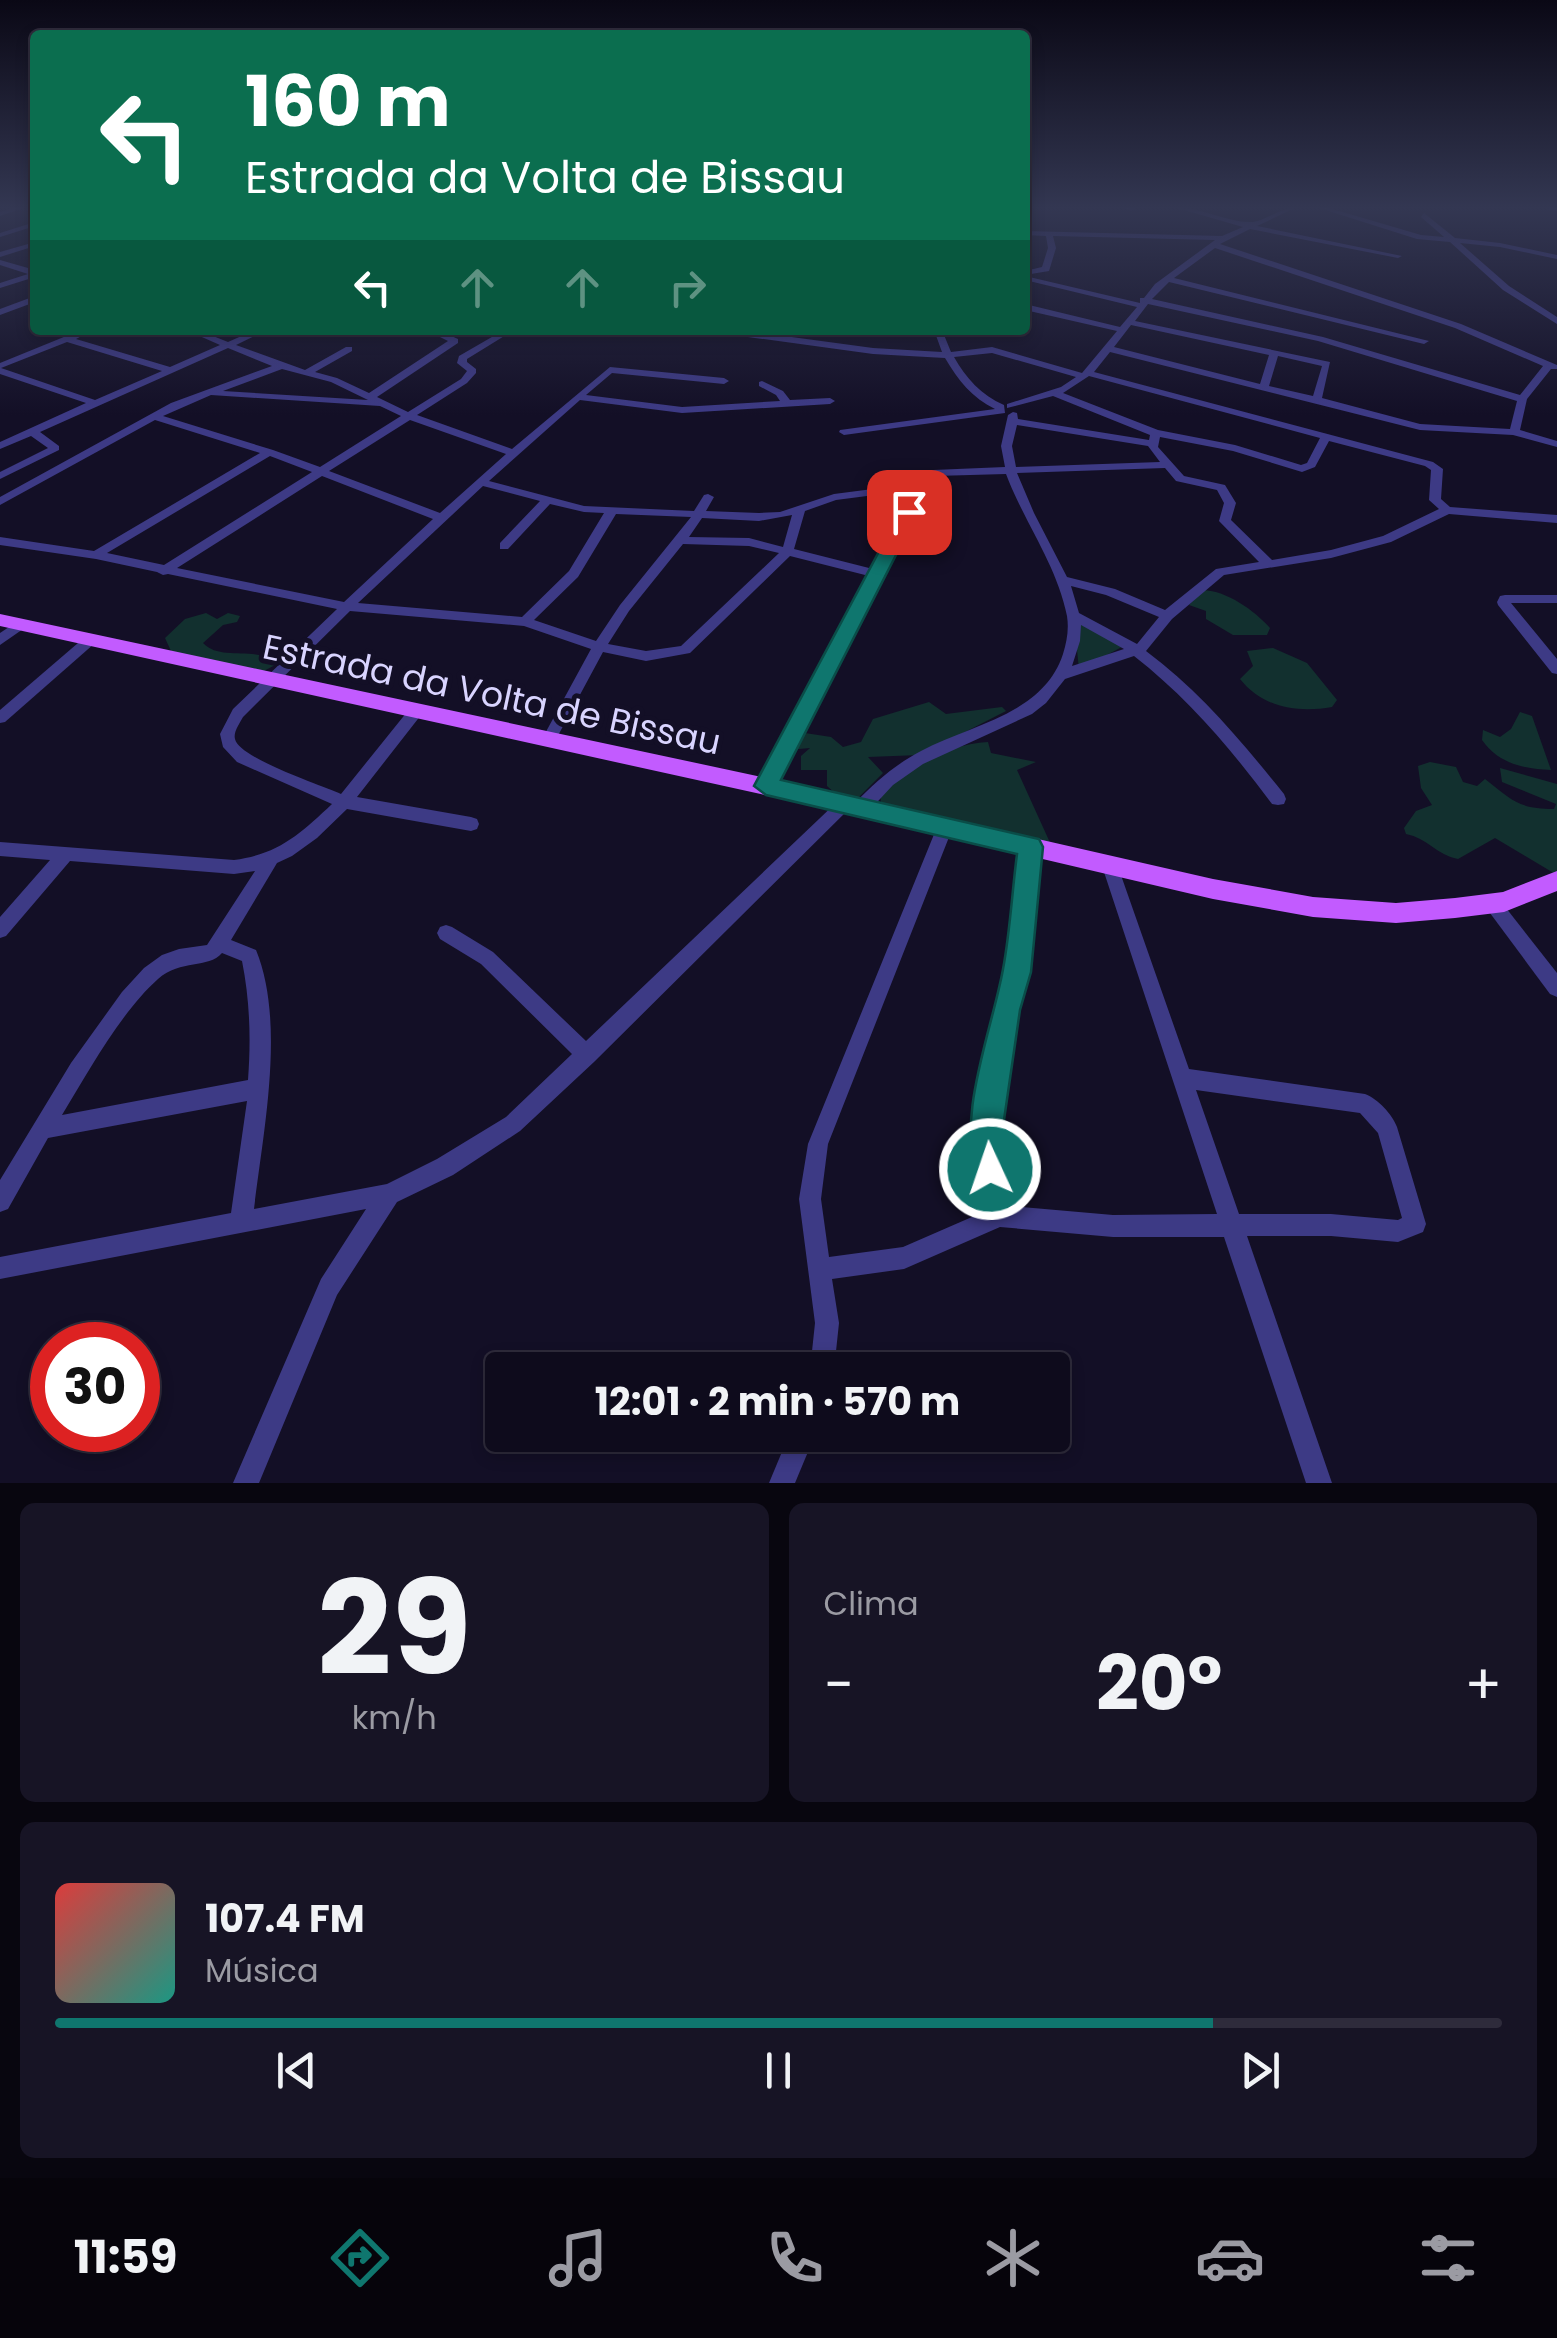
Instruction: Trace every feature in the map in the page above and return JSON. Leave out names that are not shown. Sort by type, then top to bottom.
[{"type":"main road","name":"Estrada da Volta de Bissau","points":[[10,622],[766,786],[1110,866],[1314,907],[1396,914],[1493,904],[1557,881]]},
{"type":"street","points":[[1030,277],[1320,339],[1522,398]]},
{"type":"street","points":[[1008,415],[1086,375],[1111,349],[1141,302],[1170,277]]},
{"type":"street","points":[[1319,277],[1458,326],[1553,367],[1522,398],[1514,432]]},
{"type":"street","points":[[1494,277],[1557,321]]},
{"type":"street","points":[[1167,279],[1424,342]]},
{"type":"street","points":[[0,312],[30,301]]},
{"type":"street","points":[[1030,307],[1327,364],[1318,400]]},
{"type":"street","points":[[0,368],[77,335]]},
{"type":"street","points":[[202,335],[511,452]]},
{"type":"street","points":[[0,446],[251,335]]},
{"type":"street","points":[[370,398],[455,341],[441,335]]},
{"type":"street","points":[[163,572],[324,472],[406,415],[464,382],[472,371],[462,363],[462,358],[501,335]]},
{"type":"street","points":[[745,351],[757,335]]},
{"type":"street","points":[[776,335],[855,349],[946,355],[992,350],[1254,415],[1325,439],[1434,466],[1435,500],[1446,510]]},
{"type":"street","points":[[940,335],[946,355],[987,402],[1008,415]]},
{"type":"street","points":[[67,339],[170,370]]},
{"type":"street","points":[[308,372],[349,349]]},
{"type":"street","points":[[1111,349],[1420,426],[1514,432],[1557,444]]},
{"type":"street","points":[[1264,388],[1274,354]]},
{"type":"street","points":[[0,502],[206,392],[282,366]]},
{"type":"street","points":[[0,368],[96,402]]},
{"type":"street","points":[[470,824],[342,801],[242,758],[228,743],[227,734],[238,713],[440,518],[511,452],[616,368],[724,381]]},
{"type":"street","points":[[762,384],[780,393],[788,405]]},
{"type":"street","points":[[206,392],[383,404]]},
{"type":"street","points":[[1055,392],[1154,438],[1168,466],[1184,480],[1221,487],[1230,503],[1225,522],[1268,563]]},
{"type":"street","points":[[578,397],[656,409],[830,401]]},
{"type":"street","points":[[0,1268],[389,1194],[446,1166],[512,1124],[854,806],[904,767],[945,745],[1025,714],[1043,700],[1061,675],[1072,648],[1074,616],[1062,580],[1012,470],[1008,415]]},
{"type":"street","points":[[844,432],[1008,415],[1236,448],[1302,469],[1311,465],[1325,439]]},
{"type":"street","points":[[155,417],[269,452],[440,518]]},
{"type":"street","points":[[0,476],[55,448],[33,432]]},
{"type":"street","points":[[96,555],[269,452]]},
{"type":"street","points":[[480,482],[546,501],[611,512],[770,516],[915,482],[933,473],[1168,466]]},
{"type":"street","points":[[766,786],[909,512],[915,482]]},
{"type":"street","points":[[549,740],[599,646],[637,589],[684,541],[708,498]]},
{"type":"street","points":[[504,546],[546,501]]},
{"type":"street","points":[[0,541],[96,555],[163,572],[348,607],[525,622],[599,646],[646,656],[671,656],[685,650],[787,552],[800,508]]},
{"type":"street","points":[[1061,675],[1140,649],[1167,616],[1220,572],[1386,538],[1446,510],[1557,519]]},
{"type":"street","points":[[525,622],[574,574],[611,512]]},
{"type":"street","points":[[684,541],[736,541],[874,573]]},
{"type":"street","points":[[1062,580],[1110,592],[1167,616]]},
{"type":"street","points":[[1557,599],[1504,598],[1503,602],[1557,670]]},
{"type":"street","points":[[1074,616],[1140,649],[1237,744],[1278,799]]},
{"type":"street","points":[[0,640],[10,622]]},
{"type":"street","points":[[0,718],[90,640]]},
{"type":"street","points":[[0,849],[253,868],[269,864],[298,844],[342,801],[416,711]]},
{"type":"street","points":[[824,1352],[828,1322],[810,1198],[818,1144],[946,827]]},
{"type":"street","points":[[1000,1216],[986,1143],[1005,1010],[1017,972],[1030,847]]},
{"type":"street","points":[[0,930],[64,856]]},
{"type":"street","points":[[0,1202],[42,1130],[148,974],[169,960],[193,958],[221,944],[269,864]]},
{"type":"street","points":[[1110,866],[1228,1225],[1319,1483]]},
{"type":"street","points":[[1493,904],[1557,988]]},
{"type":"street","points":[[446,933],[487,958],[587,1055]]},
{"type":"street","points":[[221,944],[250,956],[258,984],[255,1089],[241,1224]]},
{"type":"street","points":[[821,1269],[904,1258],[1000,1216],[1113,1226],[1331,1225],[1398,1231],[1415,1224],[1386,1127],[1365,1104],[1180,1078]]},
{"type":"street","points":[[42,1130],[255,1089]]},
{"type":"street","points":[[246,1483],[329,1287],[389,1194]]},
{"type":"street","points":[[782,1483],[795,1452]]},
{"type":"green space","points":[[1203,590],[1248,608],[1270,628],[1267,635],[1233,635],[1206,619],[1206,611],[1189,605]]},
{"type":"green space","points":[[206,613],[217,619],[228,613],[240,616],[237,622],[223,625],[203,643],[210,649],[259,655],[279,663],[260,673],[171,651],[165,638],[185,619]]},
{"type":"green space","points":[[1074,619],[1131,642],[1079,670]]},
{"type":"green space","points":[[1273,648],[1307,663],[1337,700],[1332,707],[1282,706],[1249,689],[1240,679],[1253,666],[1247,651]]},
{"type":"green space","points":[[929,702],[946,714],[1002,707],[1006,711],[920,755],[868,757],[883,773],[856,800],[836,794],[827,786],[827,770],[801,770],[801,756],[810,748],[788,750],[792,731],[831,737],[843,747],[861,742],[873,719]]},
{"type":"green space","points":[[1520,712],[1532,716],[1551,770],[1512,763],[1482,740],[1483,730],[1500,737],[1511,729]]},
{"type":"green space","points":[[988,742],[991,753],[1036,762],[1017,770],[1052,847],[891,809],[881,803],[880,793],[917,766],[958,747]]},
{"type":"green space","points":[[1430,762],[1456,767],[1463,782],[1477,786],[1485,779],[1509,798],[1532,807],[1554,809],[1556,804],[1502,782],[1500,768],[1557,784],[1557,875],[1495,838],[1458,859],[1406,834],[1404,828],[1416,811],[1432,805],[1421,788],[1418,766]]},
{"type":"route","points":[[909,512],[766,786],[1030,847],[1017,972],[1005,1010],[988,1120],[990,1169]]}]
